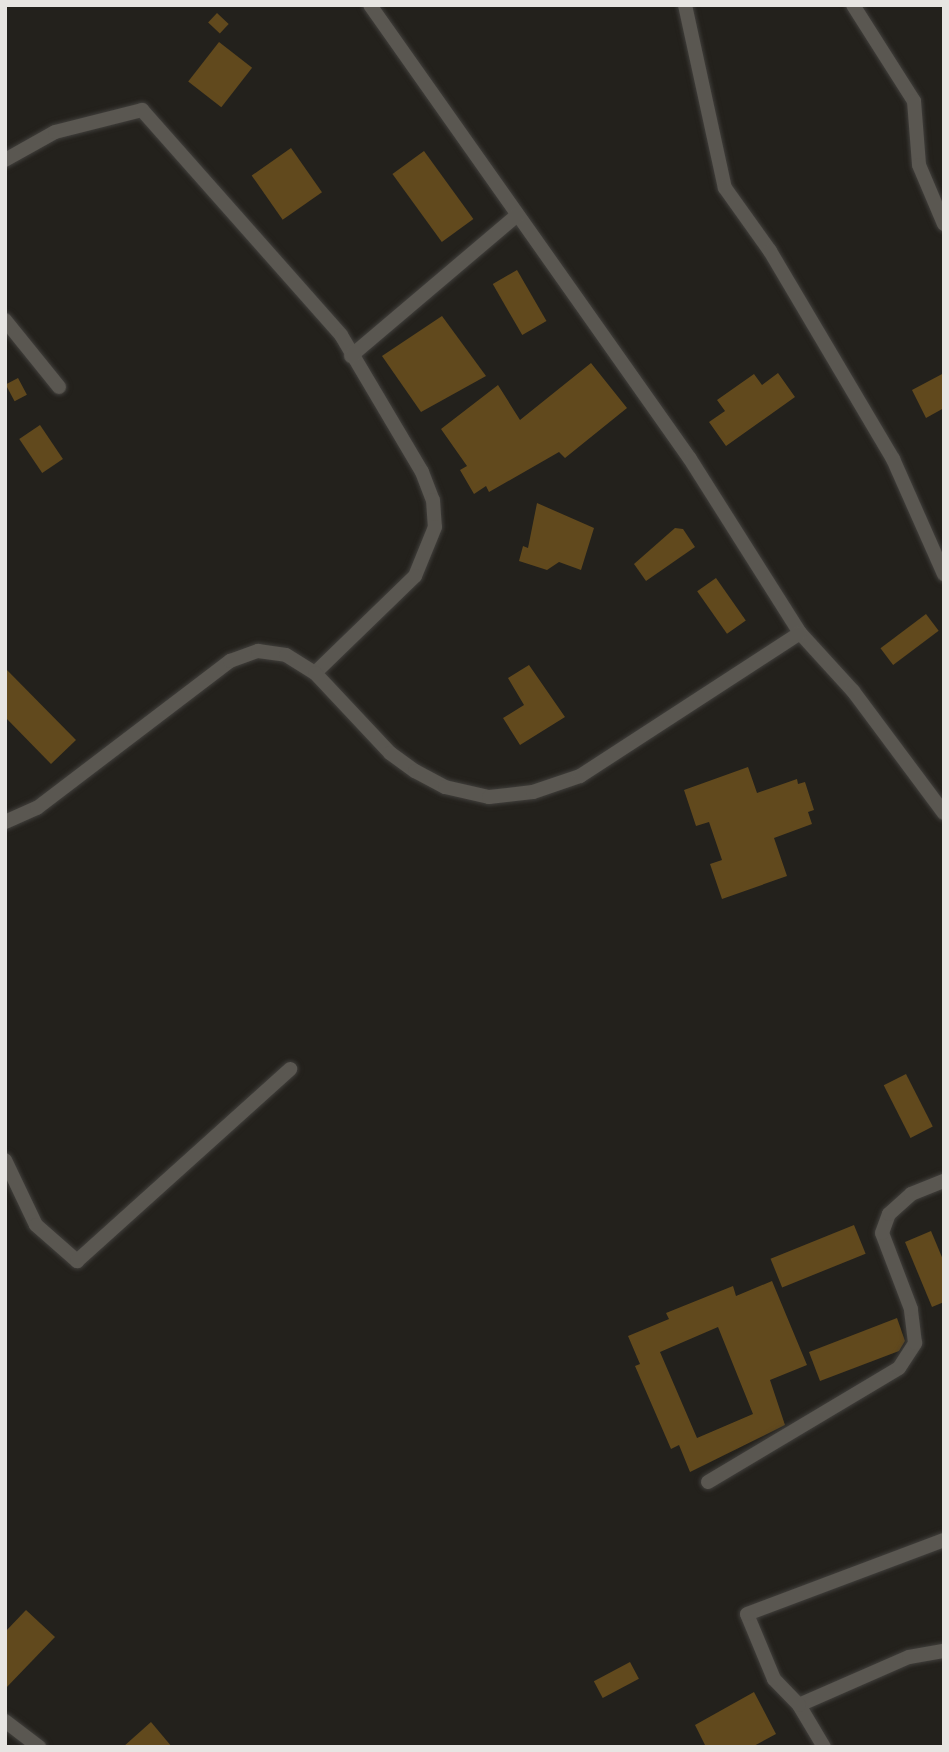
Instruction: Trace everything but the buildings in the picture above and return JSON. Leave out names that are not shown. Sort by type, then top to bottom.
[{"type":"street","points":[[370,5],[690,459],[800,633],[853,691],[944,813]]},
{"type":"street","points":[[853,5],[914,101],[919,164],[944,224]]},
{"type":"street","points":[[687,7],[725,188],[770,251],[893,459],[944,574]]},
{"type":"street","points":[[5,160],[55,132],[142,110],[341,335],[422,472],[433,500],[435,527],[415,576],[315,673]]},
{"type":"street","points":[[351,356],[517,215]]},
{"type":"street","points":[[5,320],[59,387]]},
{"type":"street","points":[[5,822],[37,808],[230,661],[258,651],[286,655],[315,673],[390,753],[415,771],[446,787],[489,797],[534,792],[580,776],[800,633]]},
{"type":"street","points":[[5,1160],[36,1225],[77,1261],[290,1069]]},
{"type":"street","points":[[708,1482],[899,1368],[915,1343],[911,1308],[882,1233],[889,1214],[911,1194],[944,1181]]},
{"type":"street","points":[[824,1747],[799,1704],[774,1679],[747,1614],[944,1540]]},
{"type":"street","points":[[799,1704],[909,1657],[944,1651]]},
{"type":"street","points":[[5,1721],[39,1747]]}]
